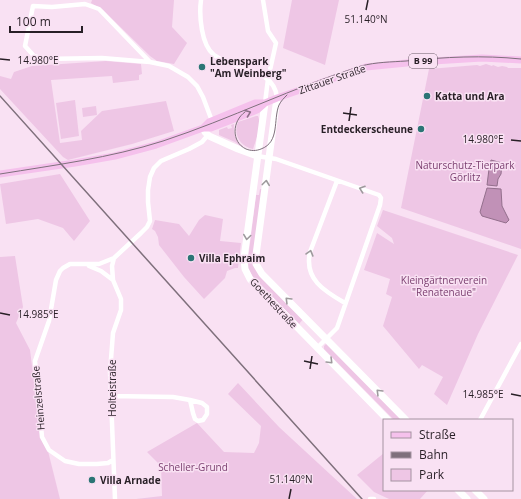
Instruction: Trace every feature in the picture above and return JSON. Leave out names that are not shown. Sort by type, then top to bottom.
[{"type":"main road","name":"Zittauer Straße","points":[[1,175],[115,156],[203,128],[211,128],[257,110],[266,103],[277,98],[366,67],[482,58],[521,60]]},
{"type":"main road","name":"Zittauer Straße","points":[[203,128],[212,121],[255,103],[266,103]]},
{"type":"street","points":[[201,0],[201,26],[209,50],[214,55],[268,79],[276,87],[277,98]]},
{"type":"street","points":[[263,0],[268,30],[276,43],[268,79],[266,103]]},
{"type":"street","points":[[150,62],[96,7],[85,4],[52,7],[33,6],[25,46],[34,56],[49,59],[102,58],[150,62],[169,66],[188,77],[197,86],[212,121]]},
{"type":"street","name":"Goethestraße","points":[[277,98],[256,264],[262,274],[405,419]]},
{"type":"street","name":"Goethestraße","points":[[266,103],[257,156],[244,258],[245,269],[250,279],[387,419]]},
{"type":"street","points":[[203,128],[208,135],[238,149],[379,195],[381,198],[381,203],[337,328],[317,348]]},
{"type":"street","name":"Heinzelstraße","points":[[113,460],[108,463],[79,464],[65,460],[49,450],[45,445],[41,430],[35,361],[49,321],[56,280],[60,272],[73,263],[88,265],[99,264],[114,258],[148,227],[150,221],[148,190],[150,177],[154,168],[161,161],[202,142],[208,135]]},
{"type":"street","points":[[337,181],[308,261],[309,271],[316,281],[323,288],[345,302]]},
{"type":"street","name":"Holteistraße","points":[[114,258],[112,266],[113,280],[121,299],[121,310],[113,332],[110,372],[115,499]]},
{"type":"street","points":[[88,265],[102,272],[113,280]]},
{"type":"street","points":[[481,419],[521,344]]},
{"type":"street","points":[[111,396],[173,397],[190,400],[207,407],[207,414],[203,420],[198,421],[195,419],[190,400]]},
{"type":"street","points":[[459,491],[467,499]]},
{"type":"street","points":[[476,491],[484,499]]},
{"type":"green space","points":[[92,0],[174,0],[172,27],[187,43],[174,64],[157,61],[103,10],[91,3]]},
{"type":"green space","points":[[292,0],[339,0],[325,65],[283,48]]},
{"type":"green space","points":[[106,61],[141,64],[142,74],[139,75],[139,80],[113,83],[112,76],[51,80],[60,143],[82,140],[81,131],[102,111],[166,101],[174,131],[132,144],[68,160],[63,157],[0,89],[0,76],[11,79],[14,72],[32,66]]},
{"type":"green space","name":"Naturschutz-Tierpark Görlitz","points":[[486,64],[498,67],[521,68],[521,249],[401,208],[429,69],[480,66]]},
{"type":"green space","points":[[75,100],[79,136],[61,139],[56,103]]},
{"type":"green space","points":[[96,106],[97,115],[83,117],[82,108]]},
{"type":"green space","points":[[258,116],[259,120],[259,128],[253,149],[248,148],[241,143],[236,131],[238,122]]},
{"type":"green space","points":[[234,124],[236,139],[246,150],[235,142],[219,135],[219,130],[227,127],[228,129],[232,128],[231,125]]},
{"type":"green space","points":[[60,174],[90,221],[74,241],[63,228],[38,219],[6,224],[0,184]]},
{"type":"green space","points":[[260,189],[263,189],[254,265],[304,318],[299,324],[253,277],[247,267],[256,195],[259,195]]},
{"type":"green space","name":"Kleingärtnerverein \"Renatenaue\"","points":[[383,210],[518,255],[478,334],[447,405],[434,394],[443,377],[422,365],[419,369],[383,326],[392,297],[386,294],[390,279],[364,270],[377,233],[394,244],[392,238],[377,226]]},
{"type":"green space","points":[[205,215],[223,219],[220,241],[241,243],[238,268],[227,271],[225,278],[204,299],[184,277],[159,245],[158,237],[152,229],[155,220],[179,224],[189,236],[199,220]]},
{"type":"green space","points":[[15,256],[23,307],[16,323],[30,350],[41,437],[48,451],[60,499],[0,499],[0,257]]},
{"type":"green space","points":[[327,343],[403,419],[393,419],[324,349],[324,346]]},
{"type":"green space","name":"Scheller-Grund","points":[[238,383],[279,427],[357,499],[136,499],[162,496],[161,466],[147,452],[197,423],[224,452],[254,453],[259,443],[261,426],[228,394]]},
{"type":"green space","points":[[383,454],[383,491],[427,491],[420,499],[389,499],[374,492],[357,475]]},
{"type":"shaded area","points":[[491,160],[502,163],[501,174],[498,179],[497,186],[487,185]]},
{"type":"shaded area","points":[[487,188],[501,189],[502,206],[509,220],[506,223],[482,216],[480,212]]},
{"type":"tram line","points":[[0,174],[103,157],[143,147],[213,123],[311,83],[361,66],[384,62],[435,58],[492,57],[521,59]]},
{"type":"tram line","points":[[245,112],[241,116],[236,126],[235,131],[238,142],[241,146],[248,150],[261,149],[267,146],[271,141],[275,130],[279,105],[287,95]]},
{"type":"railway","points":[[0,96],[362,499]]},
{"type":"place","name":"Lebenspark \"Am Weinberg\"","points":[[202,67]]},
{"type":"place","name":"Katta und Ara","points":[[427,96]]},
{"type":"place","name":"Entdeckerscheune","points":[[421,129]]},
{"type":"place","name":"Villa Ephraim","points":[[191,258]]},
{"type":"place","name":"Villa Arnade","points":[[92,480]]}]
